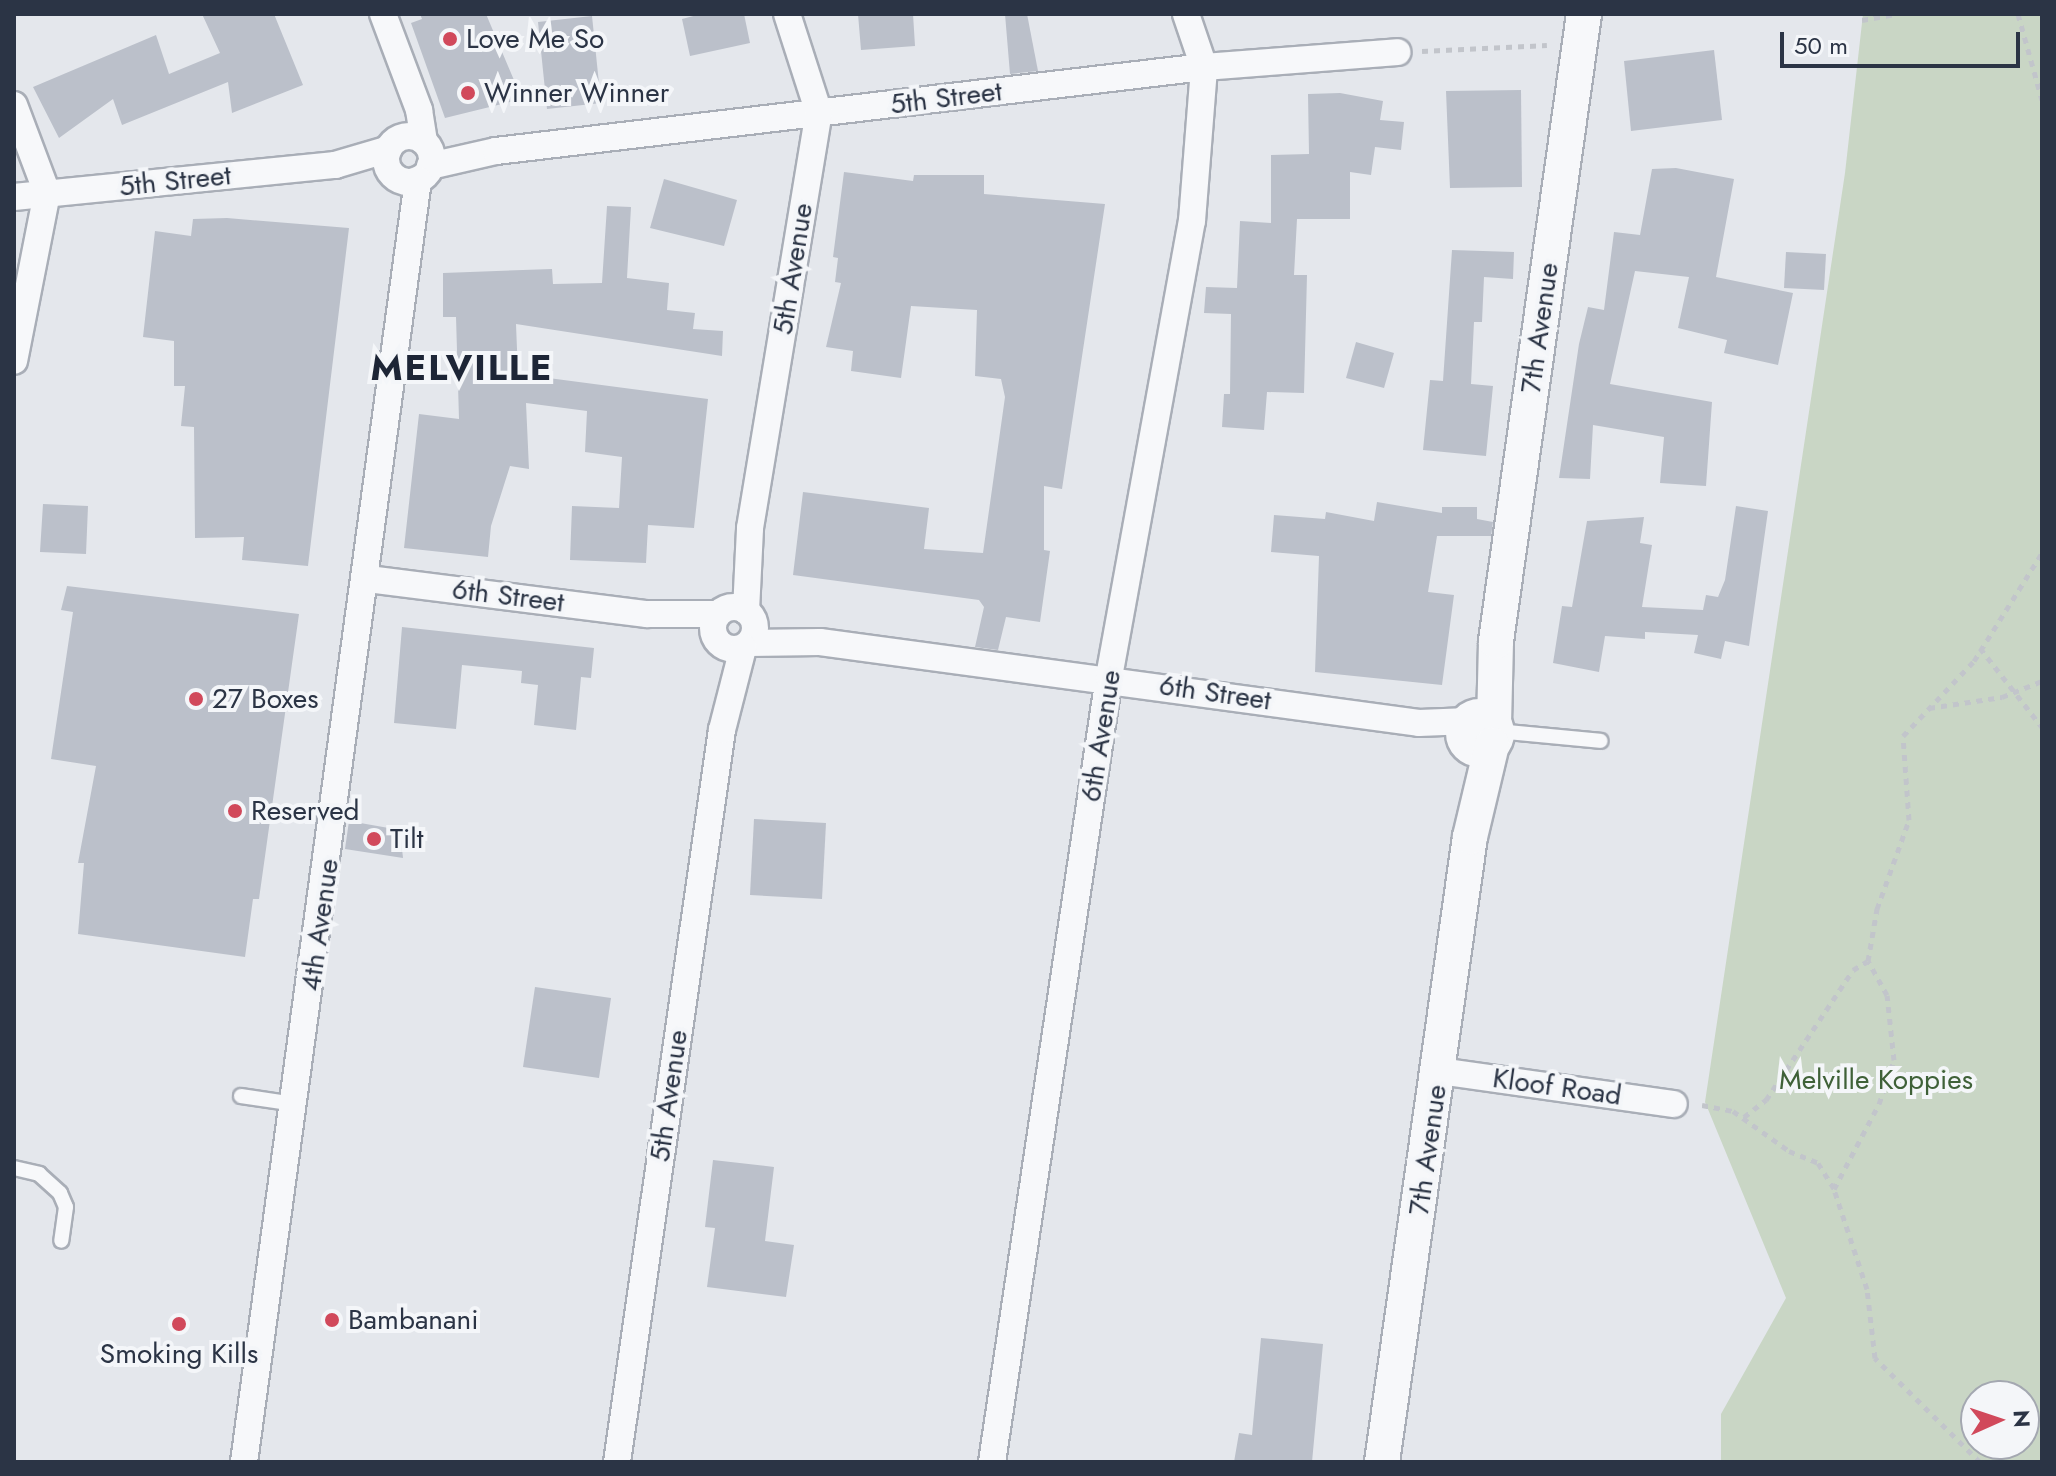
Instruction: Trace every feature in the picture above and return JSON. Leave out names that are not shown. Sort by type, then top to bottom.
[{"type":"street","name":"4th Avenue","points":[[244,1462],[368,579],[407,245],[411,159],[419,110],[404,82],[383,14]]},
{"type":"street","name":"5th Avenue","points":[[617,1462],[734,628],[819,113],[787,14]]},
{"type":"street","name":"6th Avenue","points":[[992,1462],[1109,677],[1192,221],[1204,67],[1186,14]]},
{"type":"street","name":"7th Avenue","points":[[1382,1462],[1439,1071],[1470,837],[1480,732],[1496,641],[1583,29]]},
{"type":"street","name":"5th Street","points":[[14,197],[496,151],[1204,67],[1397,52]]},
{"type":"street","points":[[14,105],[47,193],[14,361]]},
{"type":"street","name":"6th Street","points":[[368,579],[647,614],[820,642],[1109,677],[1480,732]]},
{"type":"street","name":"Kloof Road","points":[[1439,1071],[1674,1104]]},
{"type":"lane","points":[[1480,732],[1601,741]]},
{"type":"lane","points":[[241,1096],[295,1104]]},
{"type":"lane","points":[[14,1168],[39,1174],[60,1193],[66,1207],[61,1241]]},
{"type":"path","points":[[1862,20],[1895,14]]},
{"type":"path","points":[[2018,14],[2042,100]]},
{"type":"path","points":[[1397,52],[1583,29]]},
{"type":"path","points":[[1834,1189],[1894,1060],[1887,995],[1868,961],[1877,909],[1909,820],[1903,736],[1928,708],[1949,694],[2042,553]]},
{"type":"path","points":[[1979,647],[2042,727]]},
{"type":"path","points":[[1928,708],[2014,693],[2042,681]]},
{"type":"path","points":[[1744,1117],[1766,1100],[1853,970],[1868,961]]},
{"type":"path","points":[[1674,1104],[1744,1117],[1789,1151],[1818,1163],[1834,1189],[1867,1289],[1875,1358],[1980,1462]]},
{"type":"green space","name":"Melville Koppies","points":[[1863,14],[2042,14],[2042,1462],[1721,1462],[1721,1414],[1786,1298],[1705,1102],[1845,173]]},
{"type":"building","points":[[202,14],[274,14],[303,85],[232,113],[228,82],[122,125],[113,99],[59,138],[33,87],[156,35],[169,74],[220,53]]},
{"type":"building","points":[[420,14],[486,14],[522,99],[445,118],[411,23],[422,19]]},
{"type":"building","points":[[701,14],[744,14],[750,43],[690,56],[682,19]]},
{"type":"building","points":[[858,14],[913,14],[915,46],[861,50]]},
{"type":"building","points":[[1005,14],[1027,14],[1038,71],[1010,74]]},
{"type":"building","points":[[592,16],[601,103],[547,109],[538,22]]},
{"type":"building","points":[[1714,50],[1722,120],[1631,131],[1624,61]]},
{"type":"building","points":[[1521,90],[1522,187],[1450,188],[1446,91]]},
{"type":"building","points":[[1340,93],[1383,101],[1380,120],[1404,122],[1401,150],[1375,147],[1371,175],[1350,172],[1350,219],[1297,219],[1294,275],[1307,275],[1304,393],[1267,392],[1264,430],[1222,427],[1224,394],[1230,394],[1231,314],[1204,313],[1206,287],[1237,288],[1240,221],[1271,223],[1271,155],[1309,154],[1308,94]]},
{"type":"building","points":[[1676,168],[1734,179],[1716,277],[1793,293],[1778,365],[1724,353],[1727,340],[1678,328],[1689,277],[1635,271],[1610,384],[1712,402],[1706,486],[1660,483],[1664,437],[1593,425],[1590,479],[1559,478],[1579,344],[1588,307],[1604,310],[1614,232],[1640,235],[1652,169]]},
{"type":"building","points":[[844,172],[913,181],[914,175],[984,175],[984,194],[1105,204],[1062,489],[1044,486],[1044,550],[1050,551],[1040,622],[1006,617],[998,650],[975,647],[984,607],[979,600],[793,575],[803,492],[929,508],[924,549],[983,553],[1005,397],[1001,379],[975,376],[977,310],[911,306],[901,378],[851,371],[853,351],[826,347],[841,283],[835,282],[838,258],[833,257]]},
{"type":"building","points":[[664,179],[737,200],[724,246],[650,228]]},
{"type":"building","points":[[607,206],[631,207],[627,278],[669,283],[667,310],[695,313],[693,329],[723,331],[722,356],[516,324],[518,374],[708,399],[694,528],[648,525],[646,563],[570,560],[572,506],[619,508],[622,457],[585,452],[587,411],[526,403],[529,469],[510,466],[491,526],[488,557],[404,548],[419,414],[459,419],[456,317],[443,317],[443,273],[552,269],[553,284],[602,283]]},
{"type":"building","points":[[227,218],[349,228],[308,566],[242,560],[244,537],[195,538],[194,427],[181,426],[185,386],[174,386],[174,341],[143,337],[155,231],[191,236],[193,219]]},
{"type":"building","points":[[1452,250],[1514,252],[1513,279],[1484,277],[1482,322],[1474,322],[1471,384],[1493,386],[1486,456],[1423,450],[1430,380],[1443,381]]},
{"type":"building","points":[[1786,252],[1826,254],[1824,290],[1784,288]]},
{"type":"building","points":[[1356,342],[1394,353],[1384,388],[1346,378]]},
{"type":"building","points":[[1377,502],[1442,513],[1442,507],[1477,507],[1477,519],[1493,522],[1491,536],[1437,536],[1428,592],[1454,595],[1442,685],[1315,672],[1319,556],[1271,552],[1274,515],[1325,519],[1326,512],[1374,521]]},
{"type":"building","points":[[43,504],[88,506],[86,554],[40,552]]},
{"type":"building","points":[[1736,506],[1768,511],[1749,646],[1725,641],[1721,659],[1694,653],[1698,635],[1645,632],[1645,639],[1605,636],[1599,672],[1553,663],[1562,606],[1572,607],[1587,521],[1644,517],[1640,543],[1652,545],[1642,607],[1703,610],[1706,595],[1718,597],[1725,580]]},
{"type":"building","name":"27 Boxes","points":[[67,586],[299,614],[259,899],[253,899],[245,957],[78,934],[84,863],[78,863],[96,766],[51,759],[73,612],[61,610]]},
{"type":"building","points":[[402,627],[594,648],[591,678],[581,677],[576,730],[534,725],[538,685],[521,683],[522,671],[462,665],[456,729],[394,723]]},
{"type":"building","points":[[754,819],[826,823],[822,899],[750,895]]},
{"type":"building","name":"Tilt","points":[[349,821],[400,830],[403,858],[345,849]]},
{"type":"building","points":[[535,987],[611,998],[599,1078],[523,1067]]},
{"type":"building","points":[[713,1160],[774,1167],[765,1241],[794,1245],[786,1297],[707,1287],[715,1228],[705,1227]]},
{"type":"building","points":[[1261,1338],[1323,1344],[1312,1462],[1234,1462],[1239,1433],[1252,1435]]},
{"type":"place","name":"Love Me So","points":[[450,39]]},
{"type":"place","name":"Winner Winner","points":[[468,93]]},
{"type":"place","name":"27 Boxes","points":[[196,699]]},
{"type":"place","name":"Reserved","points":[[235,811]]},
{"type":"place","name":"Tilt","points":[[374,839]]},
{"type":"place","name":"Bambanani","points":[[332,1320]]},
{"type":"place","name":"Smoking Kills","points":[[179,1324]]},
{"type":"district","name":"MELVILLE","points":[[462,368]]}]
